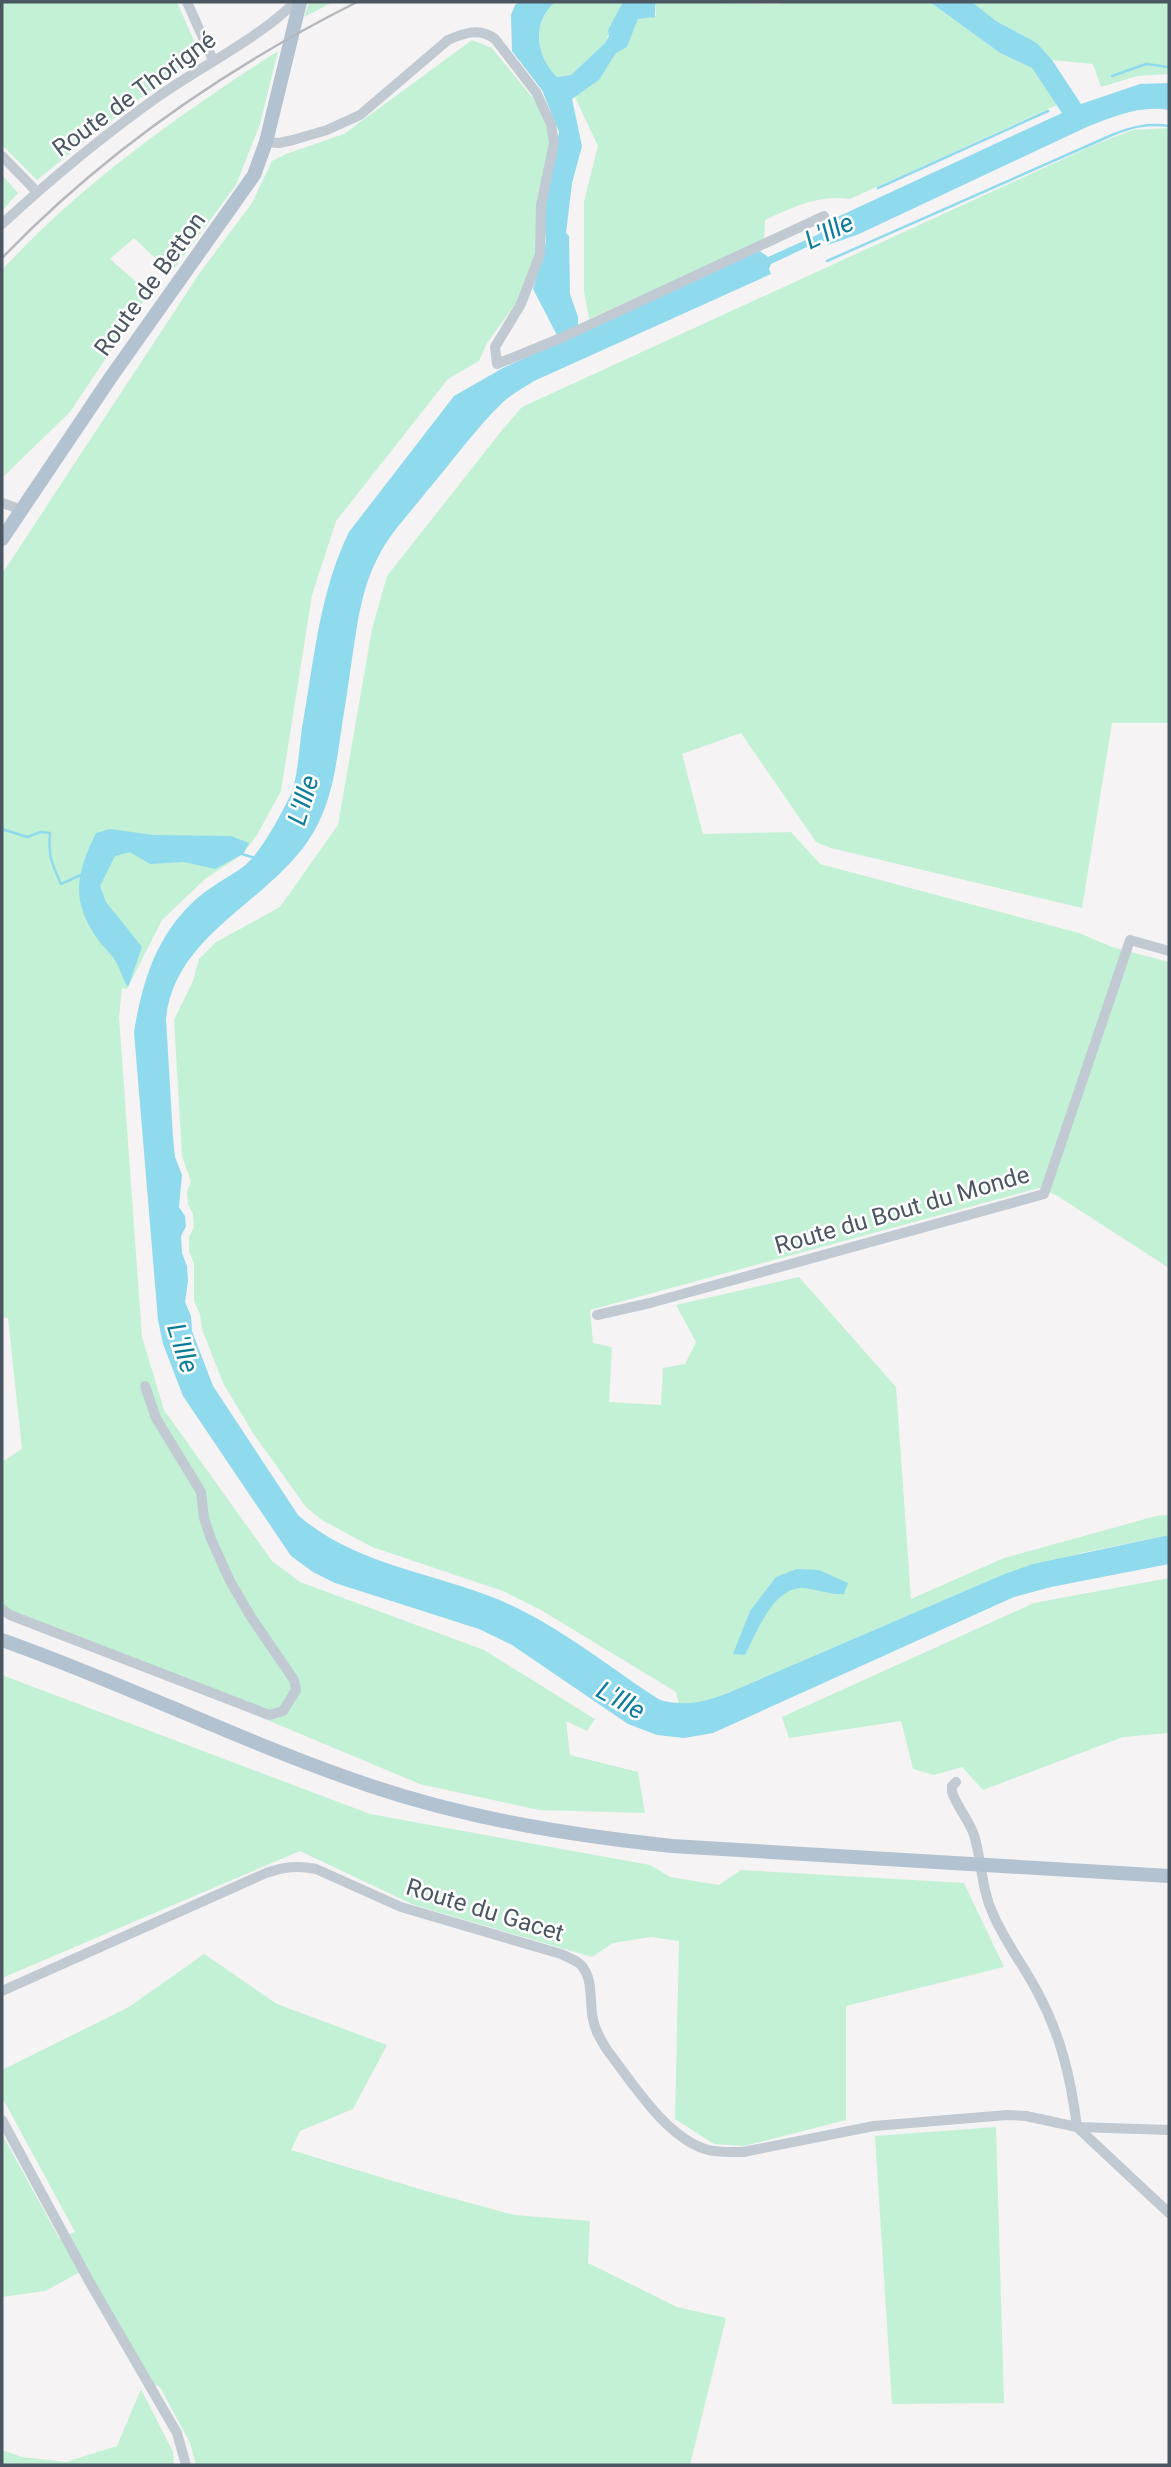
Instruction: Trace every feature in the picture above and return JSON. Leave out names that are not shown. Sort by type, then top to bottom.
[{"type":"main road","name":"Route de Betton","points":[[2,539],[111,377],[254,175],[266,142],[300,2]]},
{"type":"main road","points":[[2,1629],[75,1666]]},
{"type":"main road","points":[[2,1640],[75,1666],[373,1787],[448,1809],[519,1825],[594,1838],[672,1846],[1169,1876]]},
{"type":"street","points":[[187,2],[213,60]]},
{"type":"street","name":"Route de Thorigné","points":[[2,224],[37,192],[136,113],[257,32],[295,2]]},
{"type":"street","points":[[266,142],[293,140],[327,130],[360,115],[448,40],[461,34],[487,33],[495,39],[536,92],[551,124],[554,143],[541,205],[540,254],[521,304],[495,347],[497,364],[561,338],[824,216]]},
{"type":"street","points":[[2,156],[37,192]]},
{"type":"street","points":[[2,503],[14,507],[19,513]]},
{"type":"street","name":"Route du Bout du Monde","points":[[597,1315],[650,1303],[1044,1194],[1130,940],[1169,951]]},
{"type":"street","points":[[2,1609],[9,1615],[269,1714],[283,1711],[296,1690],[294,1680],[230,1581],[204,1518],[201,1492],[156,1419],[145,1386]]},
{"type":"street","points":[[956,1782],[952,1786],[952,1792],[974,1836],[984,1892],[992,1912],[1056,2030],[1071,2082],[1077,2127],[1169,2214]]},
{"type":"street","name":"Route du Gacet","points":[[2,1991],[266,1873],[285,1867],[301,1866],[316,1869],[401,1908],[574,1960],[581,1965],[587,1976],[592,2017],[599,2038],[607,2050],[670,2126],[682,2138],[706,2150],[743,2152],[874,2126],[1007,2115],[1026,2116],[1077,2127],[1169,2130]]},
{"type":"street","points":[[2,2120],[109,2316],[177,2433],[186,2465]]},
{"type":"green space","points":[[2,2],[177,2],[201,57],[138,100],[37,180],[2,145]]},
{"type":"green space","points":[[309,2],[333,2],[304,17]]},
{"type":"green space","points":[[555,2],[623,2],[605,43],[571,75],[557,77],[544,59],[539,40],[542,20]]},
{"type":"green space","points":[[658,2],[930,2],[1000,53],[1032,68],[1057,105],[850,199],[817,200],[775,215],[765,220],[764,240],[589,319],[584,291],[584,202],[598,146],[575,97],[599,80],[616,53],[627,47],[638,19],[656,16],[655,5]]},
{"type":"green space","points":[[972,2],[1169,2],[1169,74],[1137,76],[1101,87],[1093,64],[1052,60],[1037,43],[996,21]]},
{"type":"green space","points":[[472,40],[492,48],[544,112],[552,147],[538,193],[538,251],[524,292],[487,343],[479,361],[448,379],[336,521],[312,595],[281,791],[257,835],[243,854],[205,879],[162,920],[127,989],[122,988],[119,1017],[142,1337],[164,1410],[272,1561],[300,1582],[484,1650],[595,1719],[587,1731],[566,1721],[570,1755],[638,1772],[645,1813],[539,1810],[420,1784],[2,1609],[2,1462],[22,1449],[8,1318],[2,1317],[2,574],[199,274],[252,203],[272,161],[344,134]]},
{"type":"green space","points":[[278,51],[260,124],[236,185],[171,273],[134,238],[110,259],[149,293],[70,412],[2,478],[2,270],[98,179],[168,125]]},
{"type":"green space","points":[[1169,128],[1169,723],[1112,723],[1082,908],[831,848],[816,842],[741,733],[682,754],[703,834],[791,832],[820,864],[1079,933],[1112,947],[1169,962],[1169,1268],[1056,1195],[1039,1188],[590,1310],[593,1343],[612,1347],[609,1402],[661,1405],[663,1368],[685,1364],[696,1342],[676,1305],[799,1277],[896,1387],[911,1599],[1004,1558],[1156,1516],[1169,1515],[1169,1535],[1081,1553],[1002,1575],[728,1693],[698,1703],[679,1705],[676,1692],[541,1610],[503,1591],[372,1547],[322,1520],[306,1507],[253,1433],[223,1383],[194,1301],[194,1264],[189,1251],[189,1237],[194,1227],[187,1191],[191,1182],[182,1156],[174,1020],[193,981],[199,959],[216,942],[280,907],[338,825],[372,629],[387,576],[522,407],[1096,144],[1133,130]]},
{"type":"green space","points":[[2,175],[18,193],[2,211]]},
{"type":"green space","points":[[1169,1578],[1169,1733],[1123,1737],[983,1790],[962,1767],[934,1775],[913,1769],[901,1721],[789,1738],[782,1717],[1034,1603]]},
{"type":"green space","points":[[2,1675],[370,1814],[650,1865],[670,1877],[719,1885],[741,1870],[964,1883],[1004,1967],[846,2006],[846,2120],[744,2146],[714,2144],[675,2119],[679,1941],[651,1937],[613,1943],[592,1957],[414,1905],[300,1851],[2,1978]]},
{"type":"green space","points":[[204,1954],[277,2004],[387,2045],[353,2109],[300,2131],[291,2150],[514,2215],[590,2221],[588,2263],[677,2307],[726,2318],[690,2465],[196,2465],[190,2443],[160,2387],[149,2381],[86,2269],[45,2291],[2,2297],[2,2134],[59,2238],[75,2232],[2,2097],[2,2070],[129,2007]]},
{"type":"green space","points":[[996,2127],[1004,2403],[892,2404],[875,2136]]},
{"type":"green space","points":[[141,2389],[173,2452],[174,2465],[2,2465],[2,2450],[22,2457],[66,2462],[117,2446]]},
{"type":"water","name":"L'Ille","points":[[520,2],[555,2],[542,20],[539,40],[544,59],[557,77],[571,75],[605,43],[609,36],[608,30],[623,2],[658,2],[655,5],[655,17],[638,19],[627,47],[616,53],[599,80],[572,99],[582,146],[572,183],[566,233],[569,236],[570,294],[578,317],[578,327],[760,251],[768,257],[819,234],[820,225],[1062,113],[1032,68],[1000,53],[930,2],[972,2],[996,21],[1037,43],[1052,60],[1081,104],[1140,84],[1169,83],[1169,110],[1138,110],[1099,122],[859,234],[828,245],[822,240],[771,264],[771,274],[534,381],[503,402],[473,434],[400,524],[373,567],[358,620],[332,785],[316,828],[290,863],[203,943],[186,965],[173,990],[166,1019],[175,1157],[182,1175],[179,1207],[185,1216],[186,1226],[181,1236],[188,1281],[185,1302],[191,1316],[192,1331],[213,1386],[298,1515],[343,1545],[519,1609],[561,1633],[660,1700],[687,1703],[728,1693],[1033,1564],[1169,1535],[1169,1564],[1014,1597],[713,1733],[684,1738],[657,1735],[628,1724],[512,1645],[479,1629],[335,1583],[313,1572],[291,1556],[183,1396],[163,1344],[158,1320],[134,1032],[152,963],[168,932],[191,904],[243,867],[257,853],[290,796],[297,772],[324,603],[349,532],[454,396],[503,368],[564,340],[558,337],[533,289],[546,242],[543,215],[559,132],[542,90],[512,51],[511,15],[515,5]]},
{"type":"water","points":[[110,829],[154,835],[231,836],[249,843],[243,854],[215,869],[184,862],[150,864],[130,852],[115,856],[100,886],[106,902],[142,947],[128,987],[114,959],[90,927],[80,900],[81,875],[89,848],[96,833]]},
{"type":"water","points":[[797,1569],[819,1570],[848,1583],[844,1594],[805,1588],[790,1591],[766,1614],[745,1655],[733,1654],[750,1611],[776,1577]]},
{"type":"waterway","points":[[1112,76],[1146,64],[1169,67]]},
{"type":"waterway","points":[[878,188],[1048,111]]},
{"type":"waterway","name":"L'Ille","points":[[827,261],[1119,132],[1147,125],[1169,126]]},
{"type":"waterway","points":[[2,829],[27,837],[41,832],[50,833],[51,860],[61,884],[81,875]]},
{"type":"waterway","points":[[242,854],[255,858]]},
{"type":"railway","points":[[2,258],[82,183],[169,115],[261,55],[357,2]]}]
